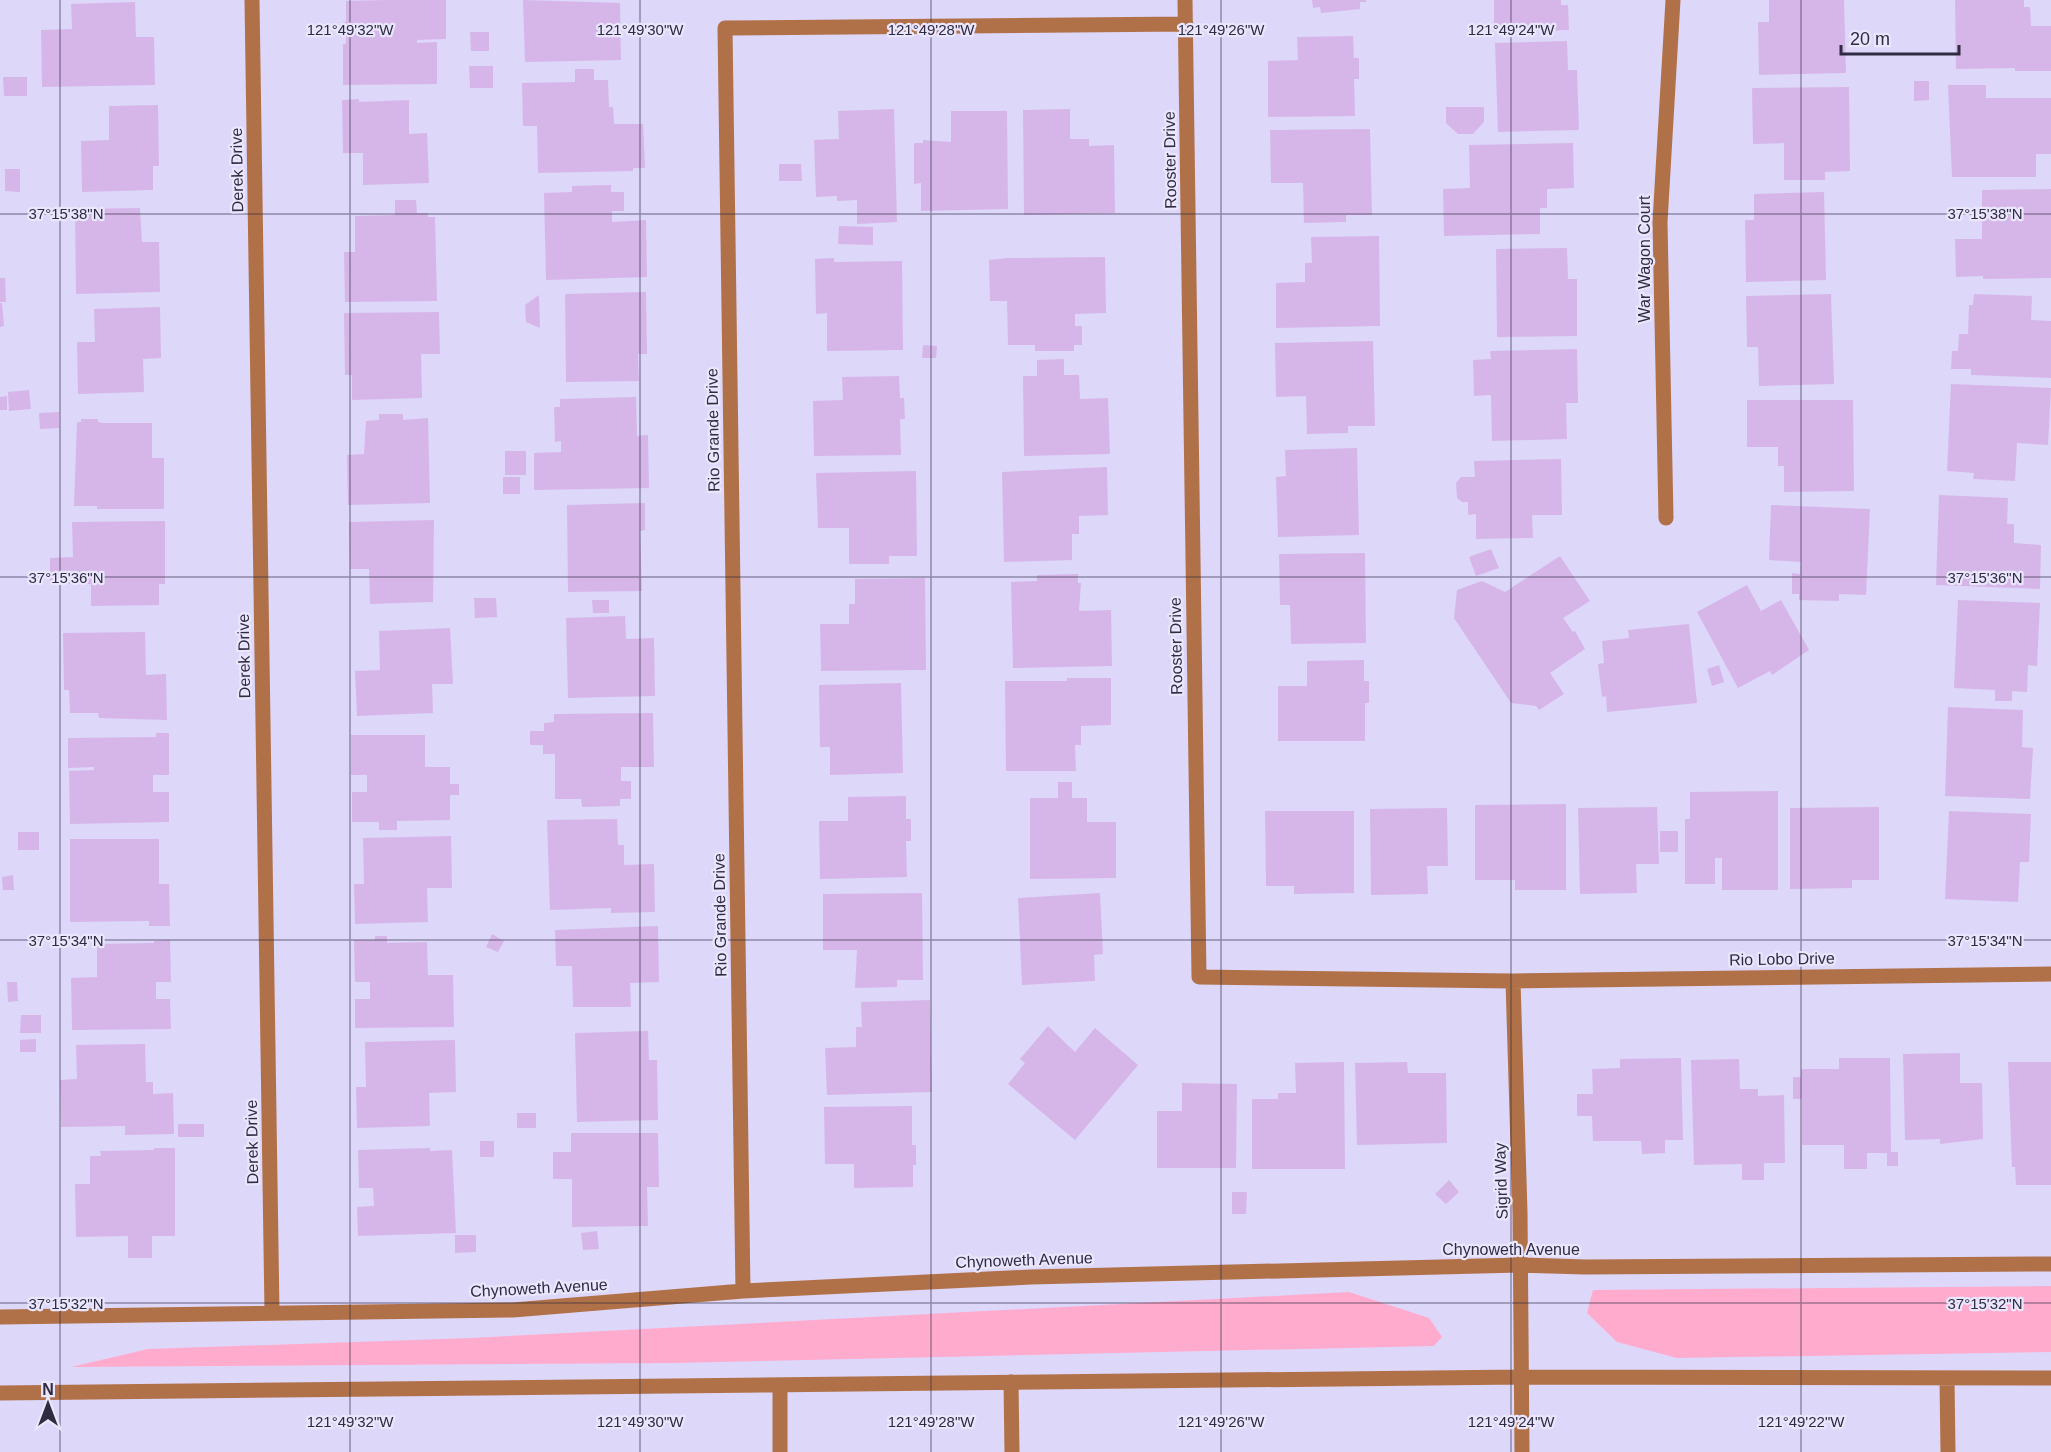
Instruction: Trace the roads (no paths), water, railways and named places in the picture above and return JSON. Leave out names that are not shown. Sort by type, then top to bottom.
[{"type":"street","name":"Derek Drive","points":[[252,0],[272,1312]]},
{"type":"street","name":"Rooster Drive","points":[[1185,0],[1199,977],[1513,981]]},
{"type":"street","name":"War Wagon Court","points":[[1666,518],[1660,222],[1673,0]]},
{"type":"street","name":"Rio Grande Drive","points":[[743,1291],[725,28],[1186,24]]},
{"type":"street","name":"Rio Lobo Drive","points":[[1513,981],[2051,974]]},
{"type":"street","name":"Sigrid Way","points":[[1513,981],[1522,1452]]},
{"type":"street","name":"Chynoweth Avenue","points":[[0,1317],[513,1310],[743,1291],[1031,1276],[1520,1265],[1597,1267],[2051,1264]]},
{"type":"street","points":[[0,1394],[1521,1377],[2051,1378]]},
{"type":"street","points":[[1947,1379],[1948,1452]]},
{"type":"street","points":[[1011,1382],[1012,1452]]},
{"type":"street","points":[[780,1385],[780,1452]]}]
